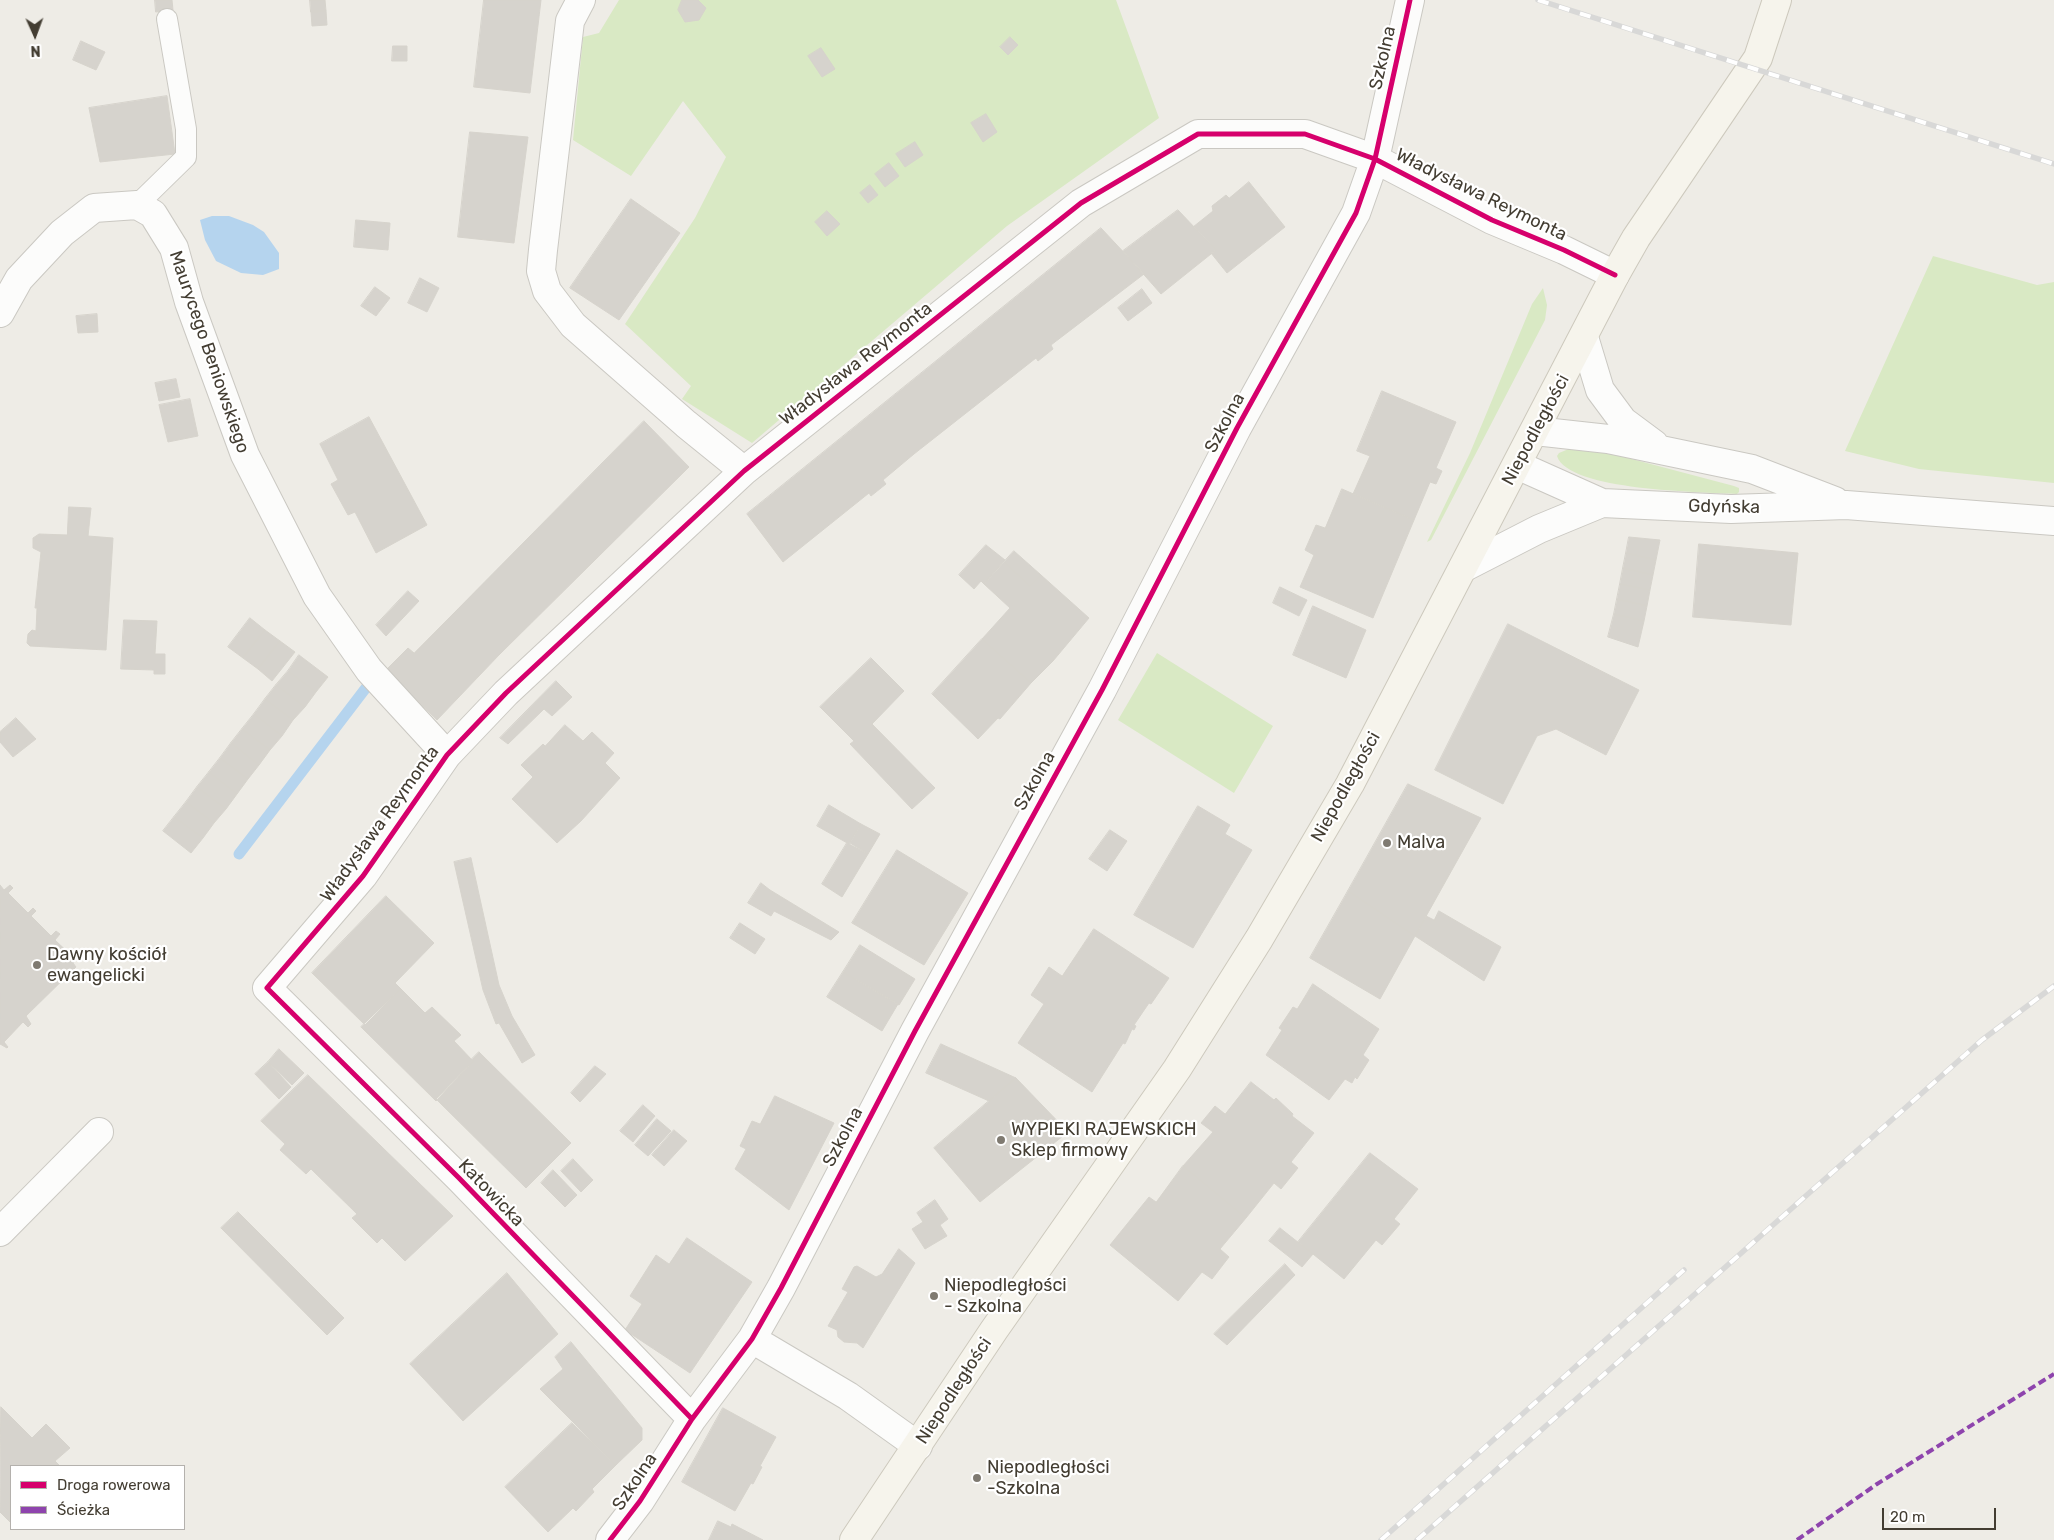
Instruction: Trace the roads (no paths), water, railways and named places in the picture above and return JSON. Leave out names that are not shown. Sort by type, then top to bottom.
[{"type":"main road","name":"Niepodległości","points":[[854,1540],[994,1330],[1177,1069],[1259,939],[1350,784],[1615,275],[1636,238],[1758,58],[1777,0]]},
{"type":"street","points":[[581,0],[570,21],[541,272],[546,291],[573,325],[686,424],[744,471]]},
{"type":"street","name":"Szkolna","points":[[610,1540],[640,1501],[692,1419],[752,1339],[920,1022],[1102,690],[1237,428],[1356,213],[1375,159],[1410,0]]},
{"type":"street","name":"Władysława Reymonta","points":[[267,988],[363,876],[447,755],[506,693],[744,471],[1081,203],[1198,134],[1305,134],[1375,159],[1492,220],[1564,250],[1615,275]]},
{"type":"street","points":[[0,313],[19,279],[62,233],[94,208],[137,205]]},
{"type":"street","name":"Maurycego Beniowskiego","points":[[137,205],[153,214],[174,248],[189,302],[245,456],[317,596],[369,670],[447,755]]},
{"type":"street","name":"Gdyńska","points":[[1584,337],[1600,390],[1623,421],[1659,448]]},
{"type":"street","name":"Gdyńska","points":[[1535,431],[1569,433],[1659,448],[1752,469],[1846,505]]},
{"type":"street","name":"Gdyńska","points":[[1517,465],[1602,504],[1732,509],[1846,505],[2054,521]]},
{"type":"street","name":"Gdyńska","points":[[1463,568],[1539,529],[1602,504]]},
{"type":"street","name":"Katowicka","points":[[267,988],[459,1178],[692,1419]]},
{"type":"street","points":[[0,1232],[99,1132]]},
{"type":"street","points":[[752,1339],[848,1396],[918,1446]]},
{"type":"lane","points":[[137,205],[186,157],[186,129],[167,19]]},
{"type":"water","points":[[212,216],[229,216],[253,225],[264,232],[279,253],[279,269],[263,275],[241,273],[216,261],[205,240],[200,220]]},
{"type":"waterway","points":[[239,854],[375,676]]},
{"type":"railway","points":[[1538,0],[2054,164]]},
{"type":"railway","points":[[1417,1540],[1982,1040],[2054,986]]},
{"type":"railway","points":[[1381,1540],[1684,1270]]},
{"type":"place","name":"Malva","points":[[1387,843]]},
{"type":"place","name":"Dawny kościół ewangelicki","points":[[37,965]]},
{"type":"place","name":"WYPIEKI RAJEWSKICH Sklep firmowy","points":[[1001,1140]]},
{"type":"place","name":"Niepodległości - Szkolna","points":[[934,1296]]},
{"type":"place","name":"Niepodległości -Szkolna","points":[[977,1478]]}]
